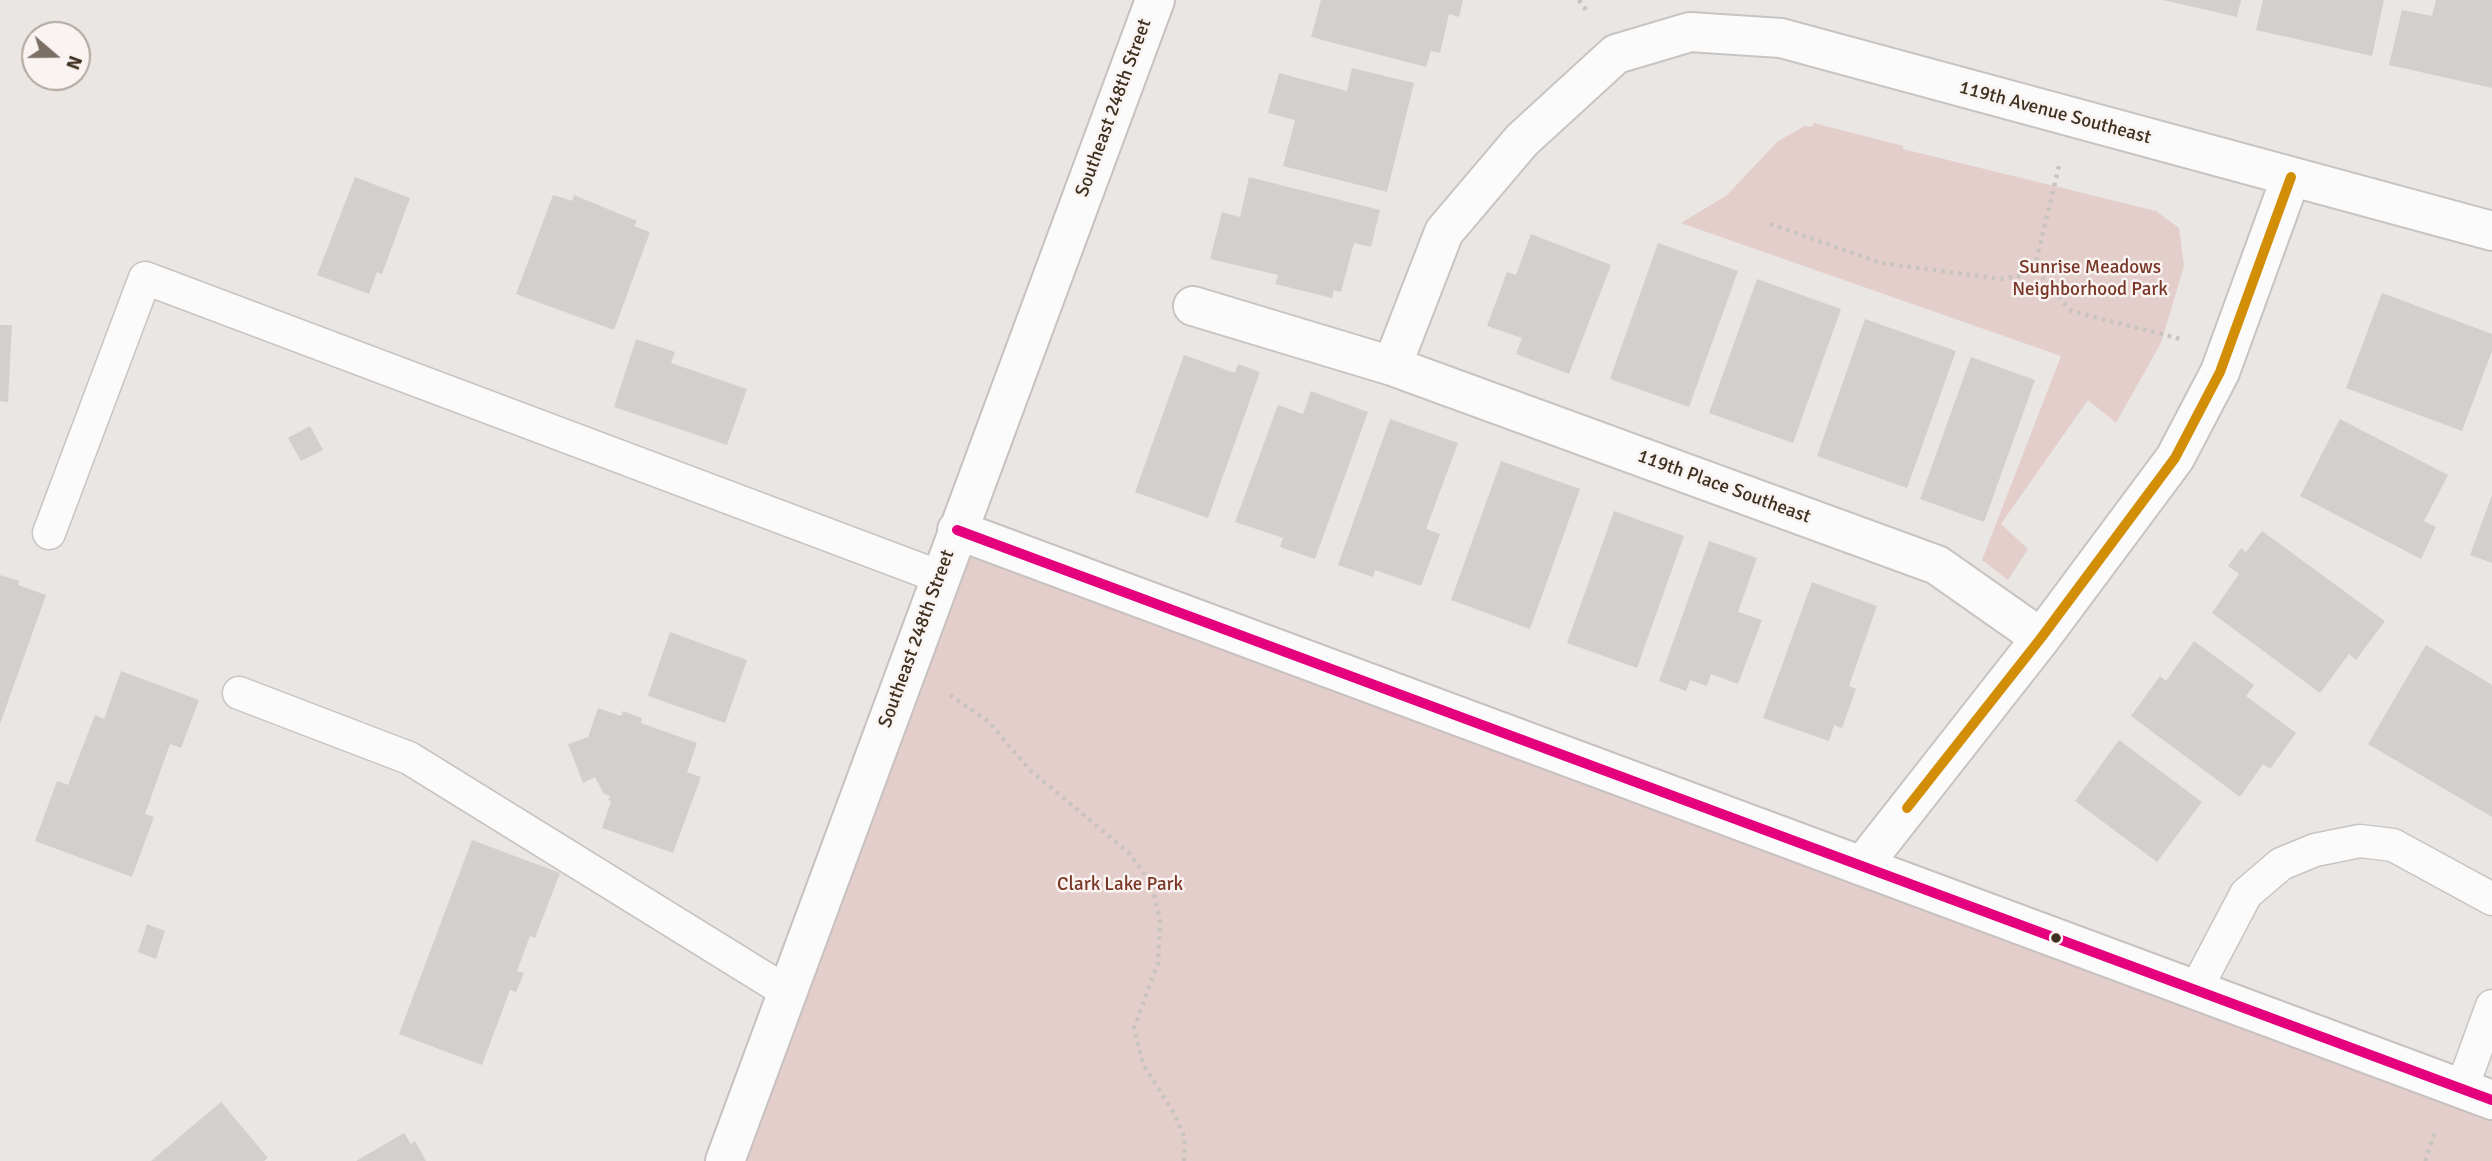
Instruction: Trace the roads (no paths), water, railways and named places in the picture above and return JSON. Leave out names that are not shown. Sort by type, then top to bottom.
[{"type":"street","name":"Southeast 248th Street","points":[[725,1161],[1155,0]]},
{"type":"street","name":"119th Avenue Southeast","points":[[1392,366],[1444,232],[1522,140],[1616,54],[1690,32],[1781,38],[2492,231]]},
{"type":"street","points":[[1862,866],[2041,638],[2175,458],[2220,372],[2291,177]]},
{"type":"street","name":"119th Place Southeast","points":[[1193,306],[1392,366],[1937,565],[2041,638]]},
{"type":"street","points":[[957,530],[2477,1094]]},
{"type":"lane","points":[[49,533],[145,278],[940,577]]},
{"type":"lane","points":[[239,693],[409,758],[787,992]]},
{"type":"lane","points":[[2196,989],[2246,894],[2281,864],[2315,850],[2360,841],[2393,845],[2492,899]]},
{"type":"lane","points":[[2477,1094],[2492,1006]]},
{"type":"park label","name":"Sunrise Meadows Neighborhood Park","points":[[2090,279]]},
{"type":"park label","name":"Clark Lake Park","points":[[1120,885]]}]
